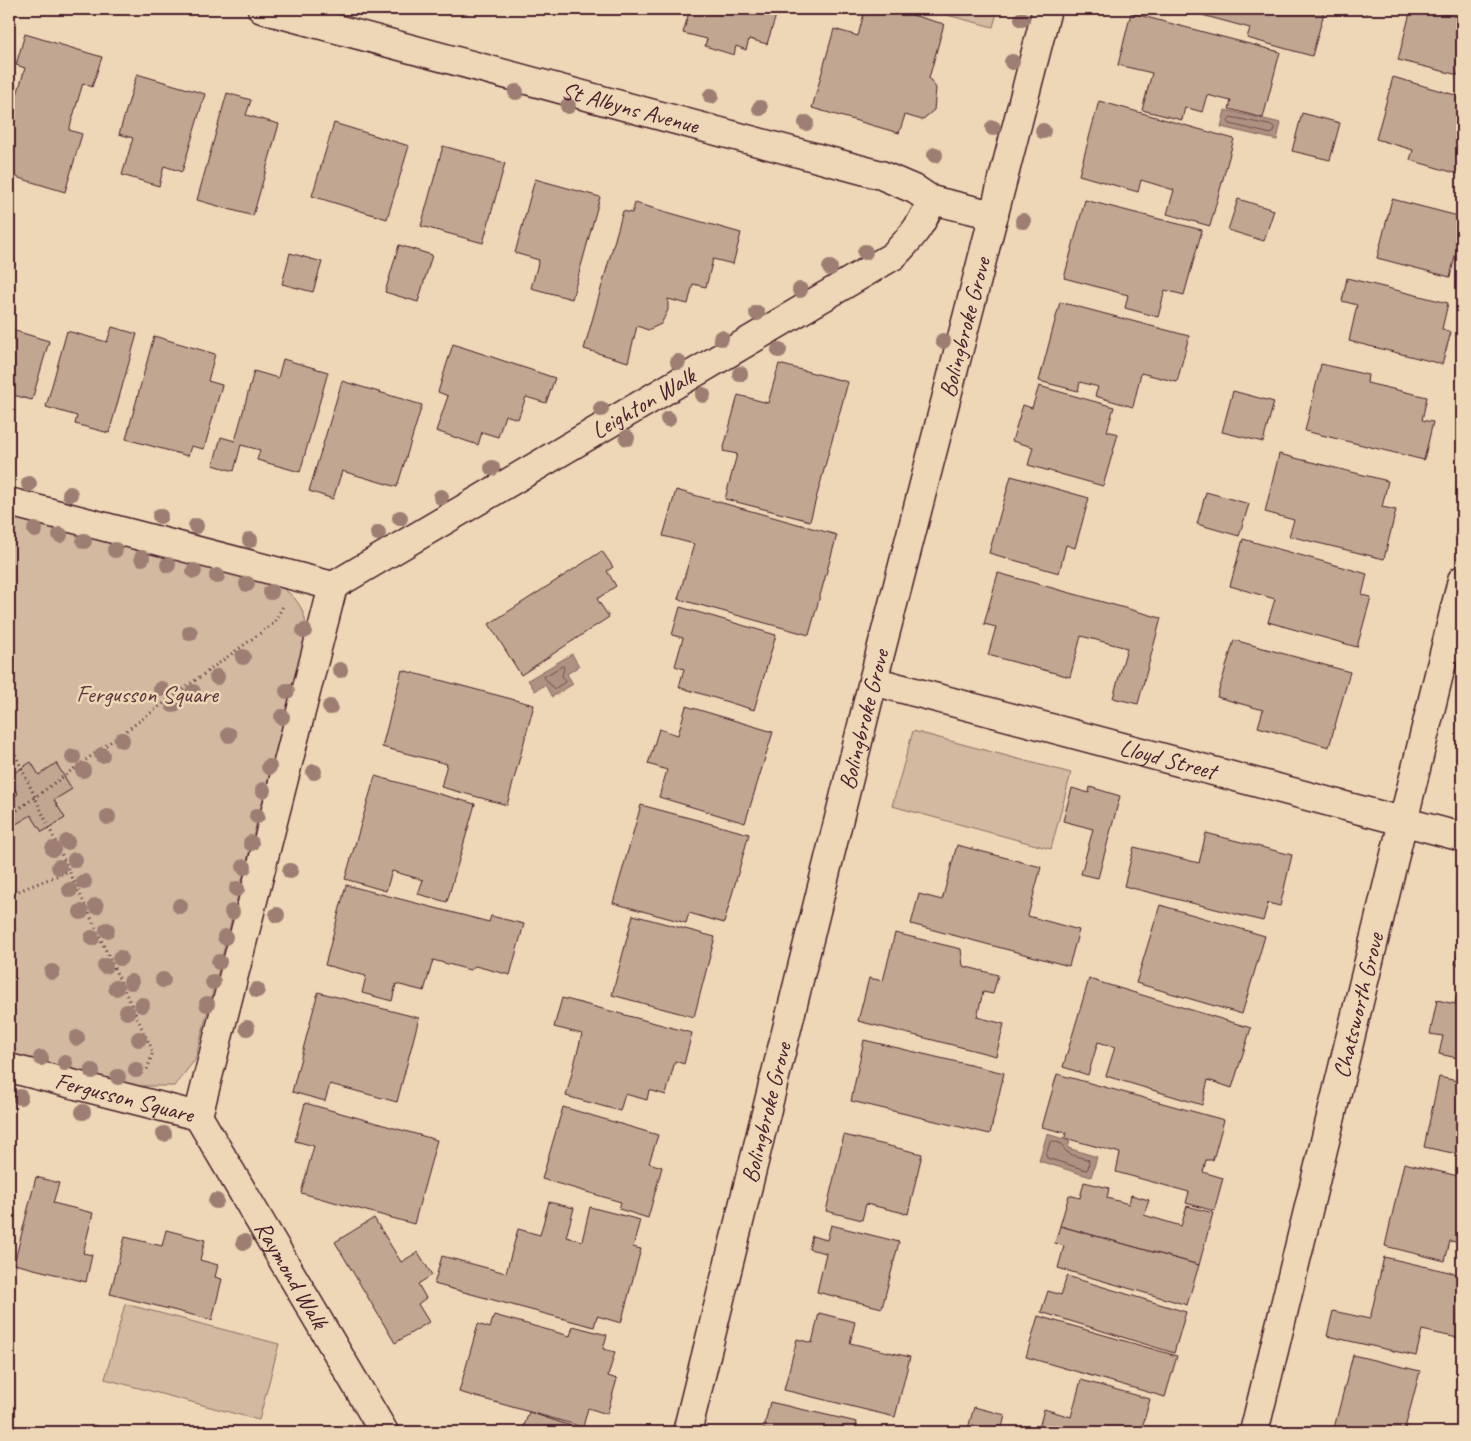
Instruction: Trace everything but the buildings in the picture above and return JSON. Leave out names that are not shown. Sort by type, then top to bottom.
[{"type":"street","name":"St Albyns Avenue","points":[[262,9],[881,175],[916,190],[931,200],[994,215]]},
{"type":"street","name":"Bolingbroke Grove","points":[[687,1432],[873,681],[1047,9]]},
{"type":"street","name":"Leighton Walk","points":[[333,586],[893,256],[911,238],[926,215],[931,200]]},
{"type":"street","points":[[9,502],[333,586]]},
{"type":"street","name":"Chatsworth Grove","points":[[1254,1432],[1462,580]]},
{"type":"street","name":"Fergusson Square","points":[[9,1068],[198,1116],[333,586]]},
{"type":"street","name":"Lloyd Street","points":[[873,681],[1462,836]]},
{"type":"street","name":"Raymond Walk","points":[[198,1116],[384,1432]]},
{"type":"path","points":[[9,816],[274,623],[285,602]]},
{"type":"path","points":[[9,741],[153,1052],[146,1075]]},
{"type":"path","points":[[9,892],[16,892],[69,871]]},
{"type":"green space","points":[[924,9],[998,9],[993,27]]},
{"type":"green space","name":"Fergusson Square","points":[[9,516],[271,581],[292,595],[300,607],[306,622],[307,631],[195,1060],[174,1086],[137,1086],[9,1053]]},
{"type":"green space","points":[[913,731],[1071,773],[1051,849],[892,806]]},
{"type":"green space","points":[[125,1304],[279,1344],[259,1420],[105,1379]]},
{"type":"water","points":[[1225,110],[1281,123],[1277,140],[1221,127]]},
{"type":"water","points":[[572,654],[579,666],[567,674],[573,684],[552,697],[545,685],[535,691],[528,680]]},
{"type":"water","points":[[1047,1134],[1070,1141],[1068,1148],[1097,1157],[1091,1177],[1039,1161]]}]
